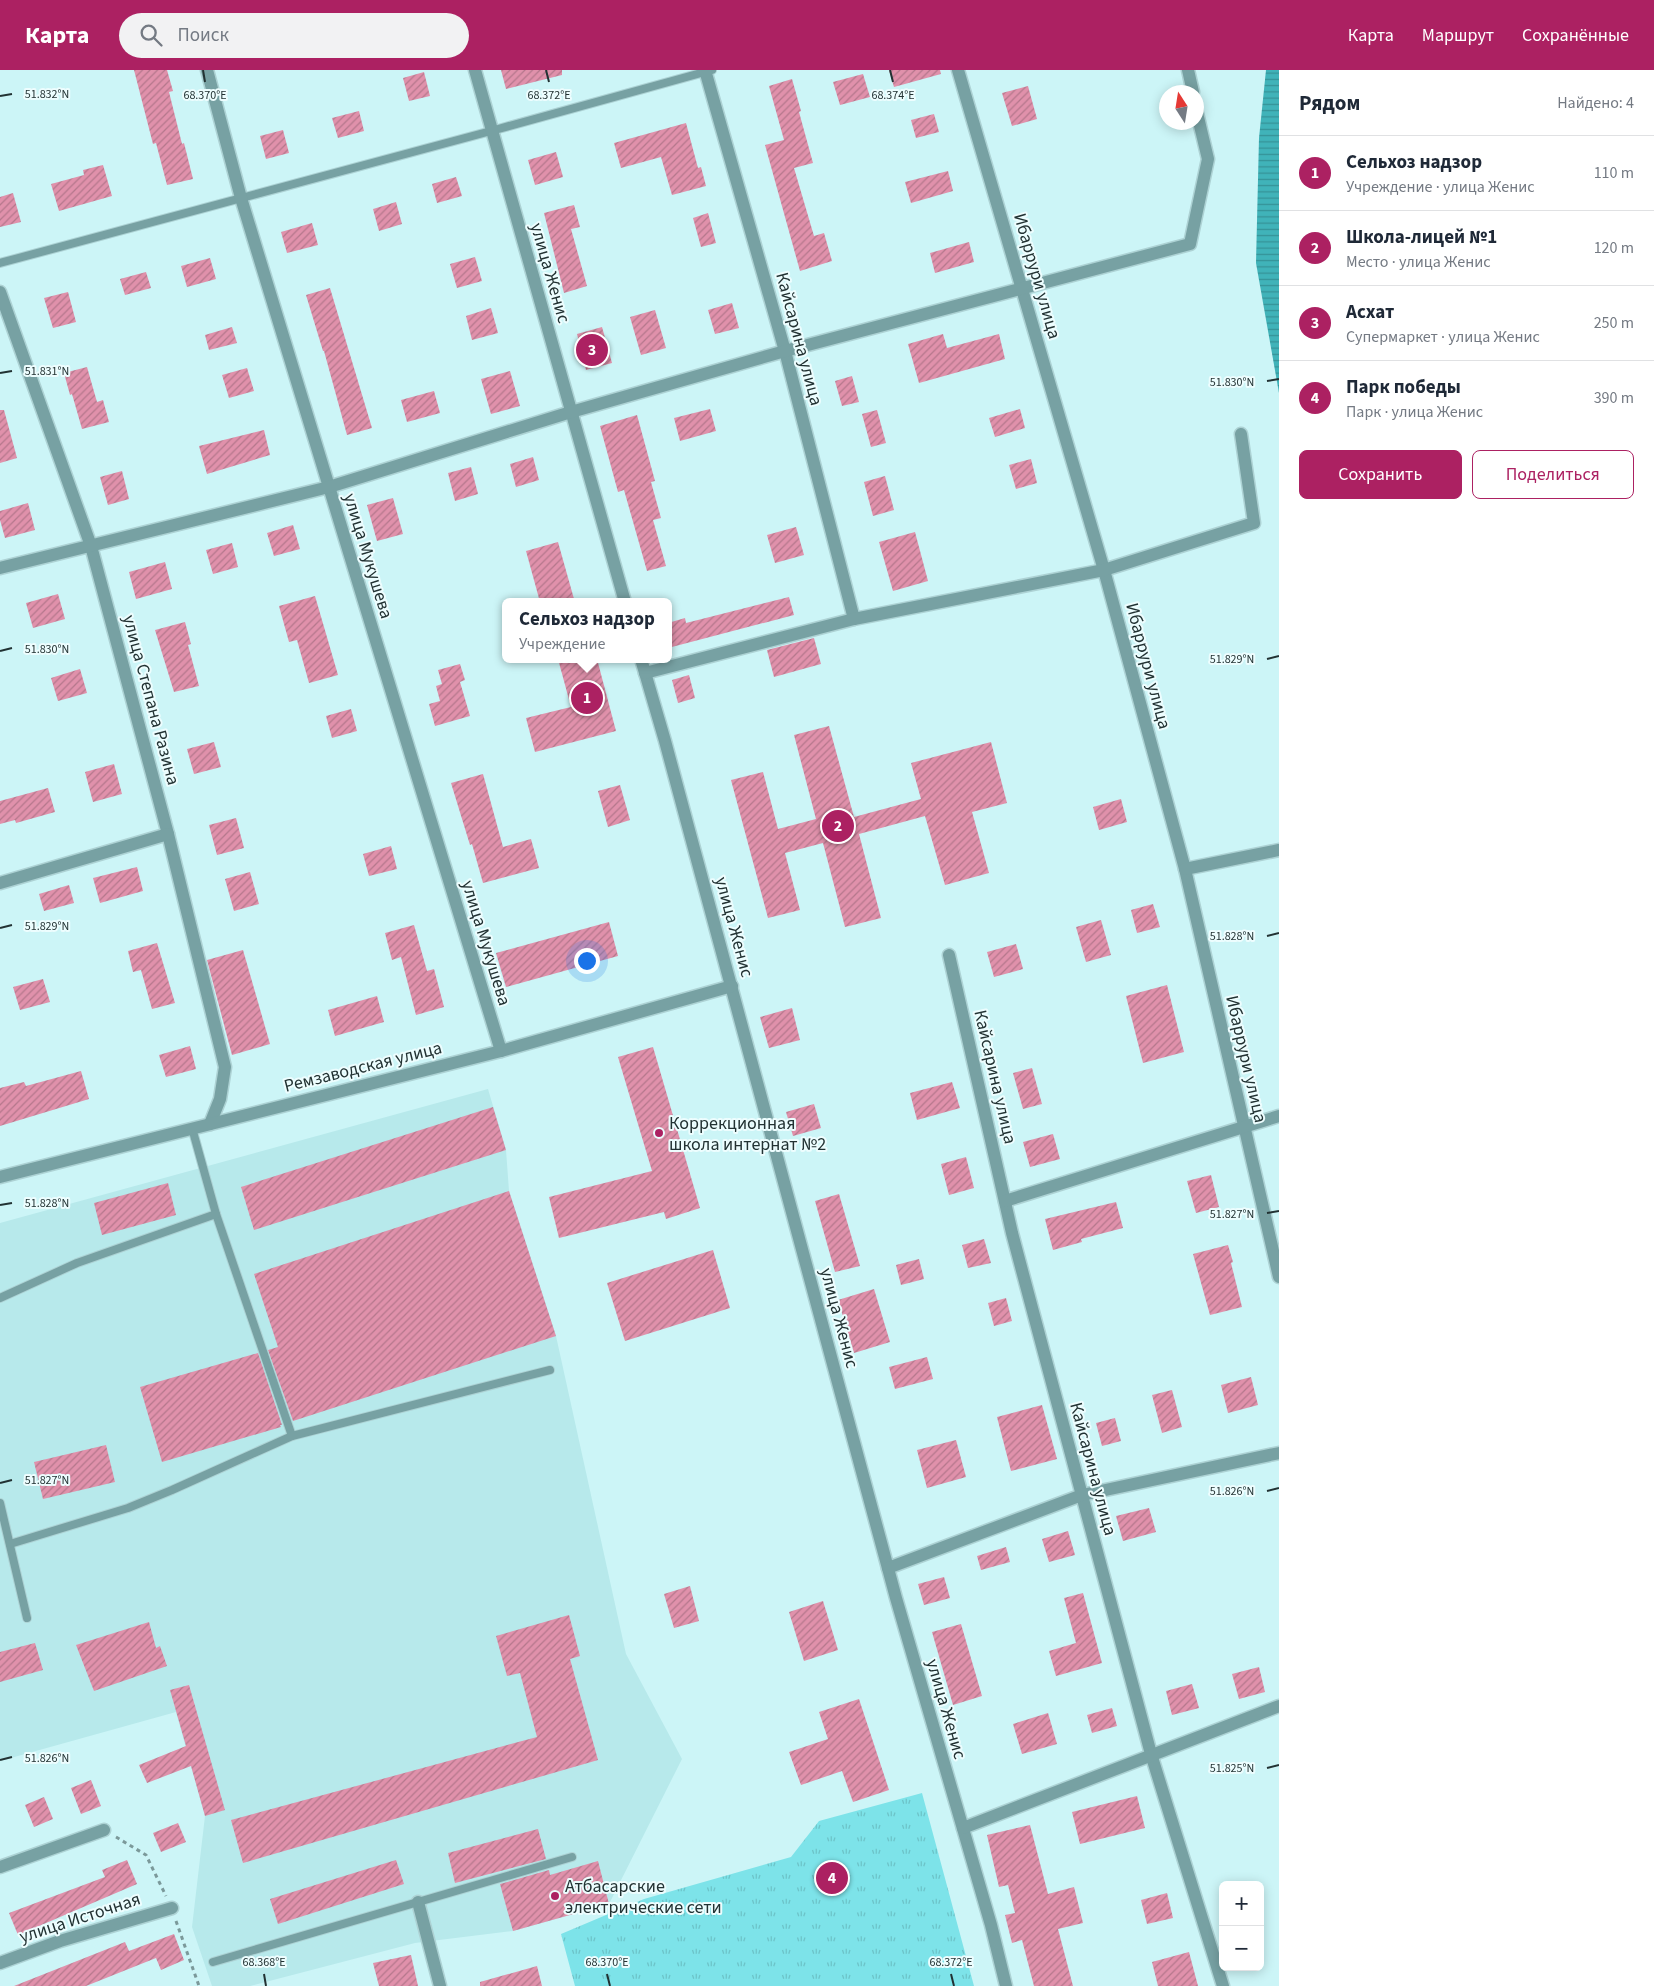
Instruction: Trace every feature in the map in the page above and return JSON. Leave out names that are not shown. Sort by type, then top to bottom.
[{"type":"street","name":"улица Мукушева","points":[[207,70],[241,198],[501,1051]]},
{"type":"street","name":"улица Женис","points":[[475,70],[624,598]]},
{"type":"street","name":"Ибаррури улица","points":[[958,70],[1104,570],[1185,869],[1279,1277]]},
{"type":"street","points":[[1188,70],[1191,85]]},
{"type":"street","name":"Кайсарина улица","points":[[707,71],[785,351],[854,619]]},
{"type":"street","points":[[0,568],[328,488],[571,412],[785,351],[1190,244],[1208,159],[1201,130]]},
{"type":"street","name":"улица Степана Разина","points":[[0,292],[91,546],[168,834],[225,1067],[220,1100],[210,1124]]},
{"type":"street","points":[[645,673],[854,619],[1104,570],[1254,524],[1241,434]]},
{"type":"street","name":"улица Женис","points":[[642,663],[666,740],[888,1568],[1006,1986]]},
{"type":"street","points":[[0,883],[168,834]]},
{"type":"street","points":[[1185,869],[1279,850]]},
{"type":"street","name":"Кайсарина улица","points":[[949,955],[1005,1201],[1150,1754],[1224,1986]]},
{"type":"street","name":"Ремзаводская улица","points":[[0,1177],[501,1051],[732,986]]},
{"type":"street","points":[[1005,1201],[1279,1116]]},
{"type":"street","points":[[888,1568],[1082,1495],[1279,1453]]},
{"type":"street","points":[[962,1828],[1150,1754],[1279,1706]]},
{"type":"street","points":[[0,1867],[104,1830]]},
{"type":"street","points":[[418,1902],[440,1986]]},
{"type":"street","name":"улица Источная","points":[[0,1963],[60,1941],[172,1908]]},
{"type":"lane","points":[[0,262],[491,131],[707,71]]},
{"type":"lane","points":[[192,1128],[216,1214],[292,1436]]},
{"type":"lane","points":[[0,1298],[77,1263],[216,1214]]},
{"type":"lane","points":[[10,1544],[128,1508],[292,1436],[550,1370]]},
{"type":"lane","points":[[0,1503],[27,1618]]},
{"type":"lane","points":[[213,1962],[572,1857]]},
{"type":"path","points":[[104,1830],[146,1855],[172,1908],[199,1986]]},
{"type":"shaded area","points":[[1266,70],[1279,70],[1279,393],[1256,263],[1259,138]]},
{"type":"shaded area","points":[[488,1089],[506,1150],[509,1191],[556,1336],[626,1654],[682,1759],[609,1904],[513,1931],[415,1943],[250,1986],[212,1986],[192,1927],[205,1816],[176,1712],[0,1761],[0,1223]]},
{"type":"green space","points":[[922,1793],[974,1986],[575,1986],[561,1934],[644,1899],[791,1857],[819,1821]]},
{"type":"building","points":[[134,70],[167,70],[173,91],[169,92],[193,179],[167,185],[156,143],[153,144]]},
{"type":"building","points":[[501,70],[562,70],[562,75],[506,89]]},
{"type":"building","points":[[889,70],[940,70],[941,74],[894,87]]},
{"type":"building","points":[[424,72],[430,96],[409,101],[403,78]]},
{"type":"building","points":[[863,74],[870,97],[840,105],[833,82]]},
{"type":"building","points":[[792,79],[813,163],[794,168],[814,236],[824,233],[832,261],[800,271],[765,145],[784,140],[769,86]]},
{"type":"building","points":[[1028,86],[1037,119],[1012,126],[1002,93]]},
{"type":"building","points":[[359,111],[364,131],[338,138],[332,118]]},
{"type":"building","points":[[934,114],[939,132],[916,138],[911,120]]},
{"type":"building","points":[[686,123],[698,168],[701,167],[706,186],[672,195],[661,157],[621,168],[614,143]]},
{"type":"building","points":[[283,130],[289,153],[266,159],[260,136]]},
{"type":"building","points":[[556,152],[563,177],[535,185],[528,160]]},
{"type":"building","points":[[103,165],[112,196],[59,211],[51,184],[84,175],[83,170]]},
{"type":"building","points":[[948,171],[953,191],[911,203],[905,182]]},
{"type":"building","points":[[456,177],[462,196],[437,203],[432,184]]},
{"type":"building","points":[[13,193],[21,222],[0,227],[0,197]]},
{"type":"building","points":[[396,202],[402,224],[379,231],[373,209]]},
{"type":"building","points":[[574,205],[580,227],[571,229],[587,286],[564,293],[544,213]]},
{"type":"building","points":[[708,213],[716,243],[701,247],[693,218]]},
{"type":"building","points":[[312,223],[318,245],[287,253],[281,232]]},
{"type":"building","points":[[969,242],[974,262],[935,273],[930,253]]},
{"type":"building","points":[[475,257],[482,281],[457,288],[450,264]]},
{"type":"building","points":[[210,258],[216,279],[187,287],[181,266]]},
{"type":"building","points":[[146,272],[151,288],[125,295],[120,279]]},
{"type":"building","points":[[330,288],[372,428],[347,435],[324,351],[306,295]]},
{"type":"building","points":[[68,292],[76,322],[53,328],[44,298]]},
{"type":"building","points":[[732,303],[739,328],[715,334],[708,310]]},
{"type":"building","points":[[491,308],[498,333],[472,340],[466,316]]},
{"type":"building","points":[[655,310],[666,348],[641,355],[630,317]]},
{"type":"building","points":[[232,327],[237,343],[209,350],[205,335]]},
{"type":"building","points":[[602,327],[612,363],[586,370],[577,334]]},
{"type":"building","points":[[943,334],[947,348],[999,334],[1005,359],[919,383],[908,344]]},
{"type":"building","points":[[87,367],[97,402],[103,400],[109,422],[82,429],[64,373]]},
{"type":"building","points":[[247,368],[254,391],[229,398],[222,375]]},
{"type":"building","points":[[510,371],[520,406],[491,414],[481,379]]},
{"type":"building","points":[[852,376],[859,402],[842,406],[835,381]]},
{"type":"building","points":[[434,391],[440,413],[407,422],[401,400]]},
{"type":"building","points":[[710,409],[716,431],[680,441],[674,418]]},
{"type":"building","points":[[1020,409],[1025,428],[995,437],[989,418]]},
{"type":"building","points":[[0,410],[4,410],[17,458],[0,463]]},
{"type":"building","points":[[877,410],[886,443],[871,447],[862,414]]},
{"type":"building","points":[[637,415],[655,481],[651,482],[661,518],[653,520],[666,566],[647,571],[624,490],[618,492],[600,426]]},
{"type":"building","points":[[264,430],[270,455],[207,474],[199,446]]},
{"type":"building","points":[[533,457],[539,480],[516,487],[510,464]]},
{"type":"building","points":[[1031,459],[1037,483],[1016,489],[1009,465]]},
{"type":"building","points":[[471,467],[478,494],[455,501],[448,473]]},
{"type":"building","points":[[122,471],[129,499],[108,505],[100,477]]},
{"type":"building","points":[[885,476],[894,510],[873,516],[864,482]]},
{"type":"building","points":[[393,498],[403,534],[377,541],[367,505]]},
{"type":"building","points":[[28,503],[35,530],[5,538],[0,520],[0,511]]},
{"type":"building","points":[[293,525],[300,549],[274,556],[267,533]]},
{"type":"building","points":[[796,527],[804,555],[775,563],[767,535]]},
{"type":"building","points":[[915,532],[928,581],[893,591],[879,542]]},
{"type":"building","points":[[558,542],[574,598],[539,598],[526,551]]},
{"type":"building","points":[[232,543],[238,567],[213,574],[206,550]]},
{"type":"building","points":[[165,562],[172,589],[136,599],[129,572]]},
{"type":"building","points":[[58,594],[65,619],[33,628],[26,603]]},
{"type":"building","points":[[315,596],[338,675],[309,683],[297,640],[289,642],[279,606]]},
{"type":"building","points":[[789,597],[794,615],[672,647],[672,622],[685,618],[686,623]]},
{"type":"building","points":[[185,622],[191,644],[188,645],[199,686],[174,692],[155,630]]},
{"type":"building","points":[[814,638],[821,664],[774,677],[767,650]]},
{"type":"building","points":[[559,663],[598,663],[616,731],[535,752],[526,718],[571,707]]},
{"type":"building","points":[[460,664],[465,680],[460,682],[470,716],[435,726],[429,704],[440,701],[436,686],[442,684],[438,670]]},
{"type":"building","points":[[80,669],[87,693],[58,701],[51,678]]},
{"type":"building","points":[[689,675],[695,698],[678,703],[672,680]]},
{"type":"building","points":[[351,709],[357,731],[332,738],[326,716]]},
{"type":"building","points":[[829,726],[854,817],[921,799],[911,763],[991,742],[1007,803],[972,812],[989,873],[945,885],[925,816],[859,834],[881,918],[845,927],[823,843],[785,853],[800,910],[768,918],[731,780],[763,772],[778,829],[816,819],[794,735]]},
{"type":"building","points":[[214,742],[221,767],[194,774],[187,749]]},
{"type":"building","points":[[114,764],[122,794],[93,802],[85,772]]},
{"type":"building","points":[[483,774],[503,847],[531,839],[539,868],[483,883],[451,783]]},
{"type":"building","points":[[620,785],[630,820],[608,827],[598,791]]},
{"type":"building","points":[[48,788],[55,812],[16,823],[15,820],[0,824],[0,801]]},
{"type":"building","points":[[1121,799],[1127,822],[1099,830],[1093,807]]},
{"type":"building","points":[[236,818],[244,848],[217,855],[209,825]]},
{"type":"building","points":[[391,846],[397,869],[369,876],[363,854]]},
{"type":"building","points":[[137,867],[143,891],[100,903],[93,878]]},
{"type":"building","points":[[250,872],[259,904],[234,911],[225,879]]},
{"type":"building","points":[[69,885],[74,903],[44,911],[39,894]]},
{"type":"building","points":[[1153,904],[1160,927],[1137,933],[1131,910]]},
{"type":"building","points":[[1101,920],[1111,955],[1086,962],[1076,927]]},
{"type":"building","points":[[609,922],[618,956],[506,987],[496,953]]},
{"type":"building","points":[[414,925],[427,971],[434,969],[444,1007],[416,1015],[401,957],[392,960],[385,933]]},
{"type":"building","points":[[157,943],[175,1003],[152,1009],[141,970],[133,972],[128,951]]},
{"type":"building","points":[[1016,944],[1023,969],[994,977],[987,952]]},
{"type":"building","points":[[243,950],[270,1044],[232,1055],[207,960]]},
{"type":"building","points":[[43,979],[50,1002],[20,1010],[13,987]]},
{"type":"building","points":[[1167,985],[1184,1052],[1143,1063],[1126,996]]},
{"type":"building","points":[[377,996],[384,1022],[335,1036],[328,1010]]},
{"type":"building","points":[[792,1008],[800,1040],[769,1048],[760,1017]]},
{"type":"building","points":[[190,1046],[196,1069],[166,1077],[159,1055]]},
{"type":"building","points":[[653,1047],[700,1208],[666,1219],[664,1212],[559,1238],[549,1197],[652,1171],[618,1057]]},
{"type":"building","points":[[1032,1068],[1042,1104],[1023,1109],[1013,1073]]},
{"type":"building","points":[[81,1071],[89,1099],[0,1126],[0,1088],[24,1082],[26,1086]]},
{"type":"building","points":[[952,1082],[960,1108],[917,1120],[910,1093]]},
{"type":"building","points":[[814,1104],[821,1128],[793,1136],[786,1112]]},
{"type":"building","points":[[493,1107],[506,1150],[254,1230],[241,1187]]},
{"type":"building","points":[[1053,1134],[1060,1159],[1030,1167],[1023,1142]]},
{"type":"building","points":[[966,1157],[974,1188],[949,1195],[941,1164]]},
{"type":"building","points":[[1211,1175],[1219,1207],[1196,1213],[1187,1181]]},
{"type":"building","points":[[168,1183],[176,1215],[102,1235],[94,1203]]},
{"type":"building","points":[[509,1191],[556,1336],[293,1421],[268,1350],[278,1347],[254,1274]]},
{"type":"building","points":[[839,1194],[860,1266],[835,1272],[815,1201]]},
{"type":"building","points":[[1116,1202],[1123,1228],[1081,1239],[1082,1242],[1053,1250],[1045,1219]]},
{"type":"building","points":[[984,1239],[991,1263],[968,1268],[962,1245]]},
{"type":"building","points":[[1228,1245],[1242,1307],[1210,1315],[1193,1254]]},
{"type":"building","points":[[713,1250],[730,1308],[625,1341],[607,1283]]},
{"type":"building","points":[[919,1259],[924,1279],[901,1285],[896,1265]]},
{"type":"building","points":[[874,1289],[890,1342],[854,1353],[838,1300]]},
{"type":"building","points":[[1006,1298],[1012,1321],[994,1326],[988,1303]]},
{"type":"building","points":[[258,1353],[282,1425],[280,1425],[281,1427],[162,1462],[140,1387]]},
{"type":"building","points":[[927,1357],[933,1379],[895,1389],[889,1367]]},
{"type":"building","points":[[1251,1377],[1258,1405],[1228,1413],[1221,1385]]},
{"type":"building","points":[[1172,1390],[1182,1427],[1162,1433],[1152,1395]]},
{"type":"building","points":[[1042,1405],[1057,1459],[1011,1471],[997,1417]]},
{"type":"building","points":[[1115,1418],[1121,1441],[1102,1446],[1096,1423]]},
{"type":"building","points":[[956,1440],[966,1477],[927,1488],[917,1450]]},
{"type":"building","points":[[106,1445],[115,1482],[43,1499],[34,1462]]},
{"type":"building","points":[[1149,1508],[1156,1532],[1123,1541],[1116,1516]]},
{"type":"building","points":[[1068,1531],[1075,1555],[1049,1562],[1042,1539]]},
{"type":"building","points":[[1006,1547],[1010,1562],[981,1570],[977,1556]]},
{"type":"building","points":[[944,1577],[950,1598],[924,1605],[918,1584]]},
{"type":"building","points":[[690,1586],[699,1621],[674,1628],[664,1594]]},
{"type":"building","points":[[1083,1593],[1102,1663],[1056,1676],[1049,1651],[1076,1643],[1064,1598]]},
{"type":"building","points":[[823,1601],[838,1650],[804,1661],[789,1612]]},
{"type":"building","points":[[569,1615],[580,1656],[570,1659],[598,1760],[243,1863],[231,1820],[537,1737],[520,1673],[507,1676],[496,1636]]},
{"type":"building","points":[[149,1622],[156,1648],[160,1646],[167,1666],[94,1691],[76,1645]]},
{"type":"building","points":[[961,1624],[982,1696],[953,1705],[932,1632]]},
{"type":"building","points":[[35,1643],[43,1670],[0,1682],[0,1652]]},
{"type":"building","points":[[1259,1667],[1265,1692],[1239,1699],[1232,1674]]},
{"type":"building","points":[[1192,1684],[1199,1708],[1172,1715],[1166,1691]]},
{"type":"building","points":[[189,1685],[225,1810],[205,1816],[191,1766],[147,1783],[139,1765],[186,1746],[170,1690]]},
{"type":"building","points":[[859,1699],[889,1790],[853,1802],[842,1771],[801,1785],[789,1752],[828,1739],[819,1712]]},
{"type":"building","points":[[1112,1708],[1117,1726],[1092,1733],[1087,1715]]},
{"type":"building","points":[[1048,1713],[1057,1744],[1022,1754],[1013,1724]]},
{"type":"building","points":[[91,1780],[101,1806],[81,1814],[71,1788]]},
{"type":"building","points":[[1137,1796],[1145,1828],[1080,1844],[1072,1812]]},
{"type":"building","points":[[44,1797],[53,1819],[34,1827],[25,1805]]},
{"type":"building","points":[[178,1823],[186,1842],[161,1852],[153,1833]]},
{"type":"building","points":[[1030,1825],[1048,1894],[1074,1887],[1083,1923],[1058,1929],[1073,1986],[1034,1986],[1022,1940],[1012,1943],[1005,1915],[1015,1913],[1008,1885],[999,1887],[987,1835]]},
{"type":"building","points":[[538,1829],[546,1859],[455,1883],[448,1853]]},
{"type":"building","points":[[127,1860],[137,1884],[18,1935],[9,1913],[105,1877],[102,1870]]},
{"type":"building","points":[[396,1860],[404,1884],[278,1924],[270,1899]]},
{"type":"building","name":"Атбасарские электрические сети","points":[[598,1861],[609,1904],[513,1931],[500,1884],[549,1870],[550,1875]]},
{"type":"building","points":[[1167,1893],[1173,1918],[1147,1924],[1141,1900]]},
{"type":"building","points":[[174,1934],[184,1960],[161,1970],[156,1958],[86,1986],[14,1986],[125,1942],[129,1951]]},
{"type":"building","points":[[1189,1952],[1198,1986],[1158,1986],[1152,1962]]},
{"type":"building","points":[[411,1955],[418,1986],[379,1986],[373,1963]]},
{"type":"building","points":[[537,1966],[542,1986],[480,1986],[480,1982]]},
{"type":"place","name":"Асхат","points":[[592,350]]},
{"type":"place","name":"Сельхоз надзор","points":[[587,698]]},
{"type":"place","name":"Школа-лицей №1","points":[[838,826]]},
{"type":"place","name":"Коррекционная школа интернат №2","points":[[659,1133]]},
{"type":"place","name":"Парк победы","points":[[832,1878]]},
{"type":"place","name":"Атбасарские электрические сети","points":[[555,1896]]}]
